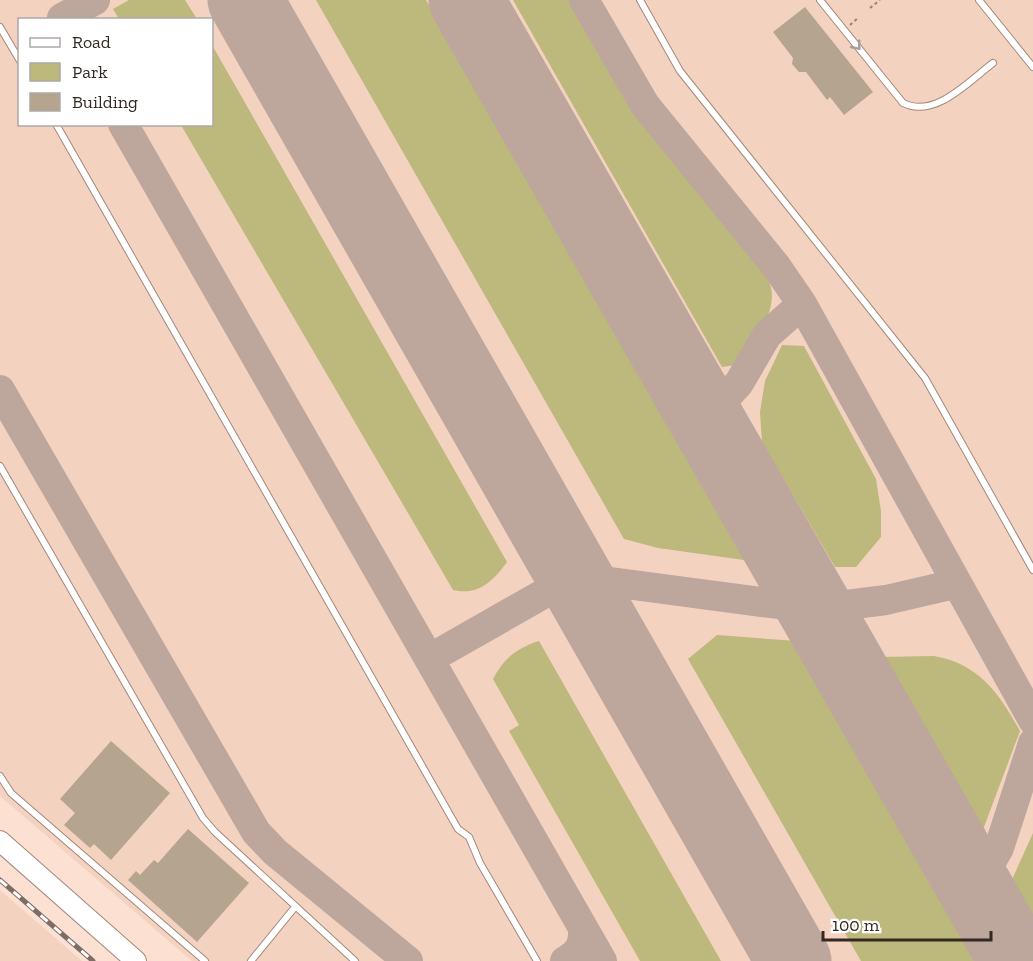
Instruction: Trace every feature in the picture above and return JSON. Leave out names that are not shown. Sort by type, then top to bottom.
[{"type":"main road","points":[[0,841],[136,961]]},
{"type":"lane","points":[[640,0],[680,70],[925,378],[1033,570]]},
{"type":"lane","points":[[820,0],[903,102],[909,106],[939,103],[993,63]]},
{"type":"lane","points":[[982,1],[1033,67]]},
{"type":"lane","points":[[0,27],[18,58]]},
{"type":"lane","points":[[57,126],[458,829],[469,837],[480,863],[537,961]]},
{"type":"lane","points":[[0,466],[203,818],[355,961]]},
{"type":"lane","points":[[0,776],[11,793],[205,961]]},
{"type":"lane","points":[[251,961],[295,907]]},
{"type":"path","points":[[870,8],[880,0]]},
{"type":"path","points":[[850,25],[858,18]]},
{"type":"shaded area","points":[[0,0],[1033,0],[1033,961],[192,961],[0,796]]},
{"type":"shaded area","points":[[0,890],[82,961],[0,961]]},
{"type":"green space","points":[[129,0],[185,0],[196,18],[118,18],[113,9]]},
{"type":"green space","points":[[316,0],[426,0],[751,561],[658,548],[624,539]]},
{"type":"green space","points":[[513,0],[569,0],[631,108],[758,263],[766,276],[772,295],[768,317],[757,338],[736,365],[722,367]]},
{"type":"green space","points":[[213,47],[507,562],[491,581],[478,589],[453,590],[182,126],[213,126]]},
{"type":"green space","points":[[782,345],[804,346],[876,479],[881,511],[881,537],[856,567],[835,567],[762,442],[760,412],[765,381]]},
{"type":"green space","points":[[717,635],[797,641],[980,961],[861,961],[688,659]]},
{"type":"green space","points":[[539,641],[721,961],[640,961],[509,731],[519,725],[493,679],[512,655]]},
{"type":"green space","points":[[934,656],[963,666],[986,682],[1004,704],[1020,731],[981,835],[881,657]]},
{"type":"green space","points":[[1033,833],[1033,928],[1009,886]]},
{"type":"building","points":[[805,7],[873,92],[844,115],[830,97],[827,100],[806,72],[799,72],[792,64],[793,58],[773,32]]},
{"type":"building","points":[[111,741],[170,793],[111,860],[94,844],[90,848],[64,825],[75,813],[60,799]]},
{"type":"building","points":[[188,829],[249,883],[197,942],[128,880],[136,871],[140,875],[154,860],[158,863]]},
{"type":"taxiway","points":[[62,18],[95,0]]},
{"type":"taxiway","points":[[584,0],[645,105],[776,266],[802,304],[1033,720]]},
{"type":"taxiway","points":[[124,126],[602,961]]},
{"type":"taxiway","points":[[706,419],[739,383],[767,335],[802,304]]},
{"type":"taxiway","points":[[0,390],[256,832],[275,852],[408,961]]},
{"type":"taxiway","points":[[429,659],[573,577],[815,609],[886,600],[955,584]]},
{"type":"taxiway","points":[[973,883],[983,875],[999,848],[1033,743]]},
{"type":"taxiway","points":[[565,961],[580,948],[583,929]]},
{"type":"runway","points":[[245,0],[794,961]]},
{"type":"runway","points":[[466,0],[1017,961]]},
{"type":"railway","points":[[0,880],[93,961]]}]
